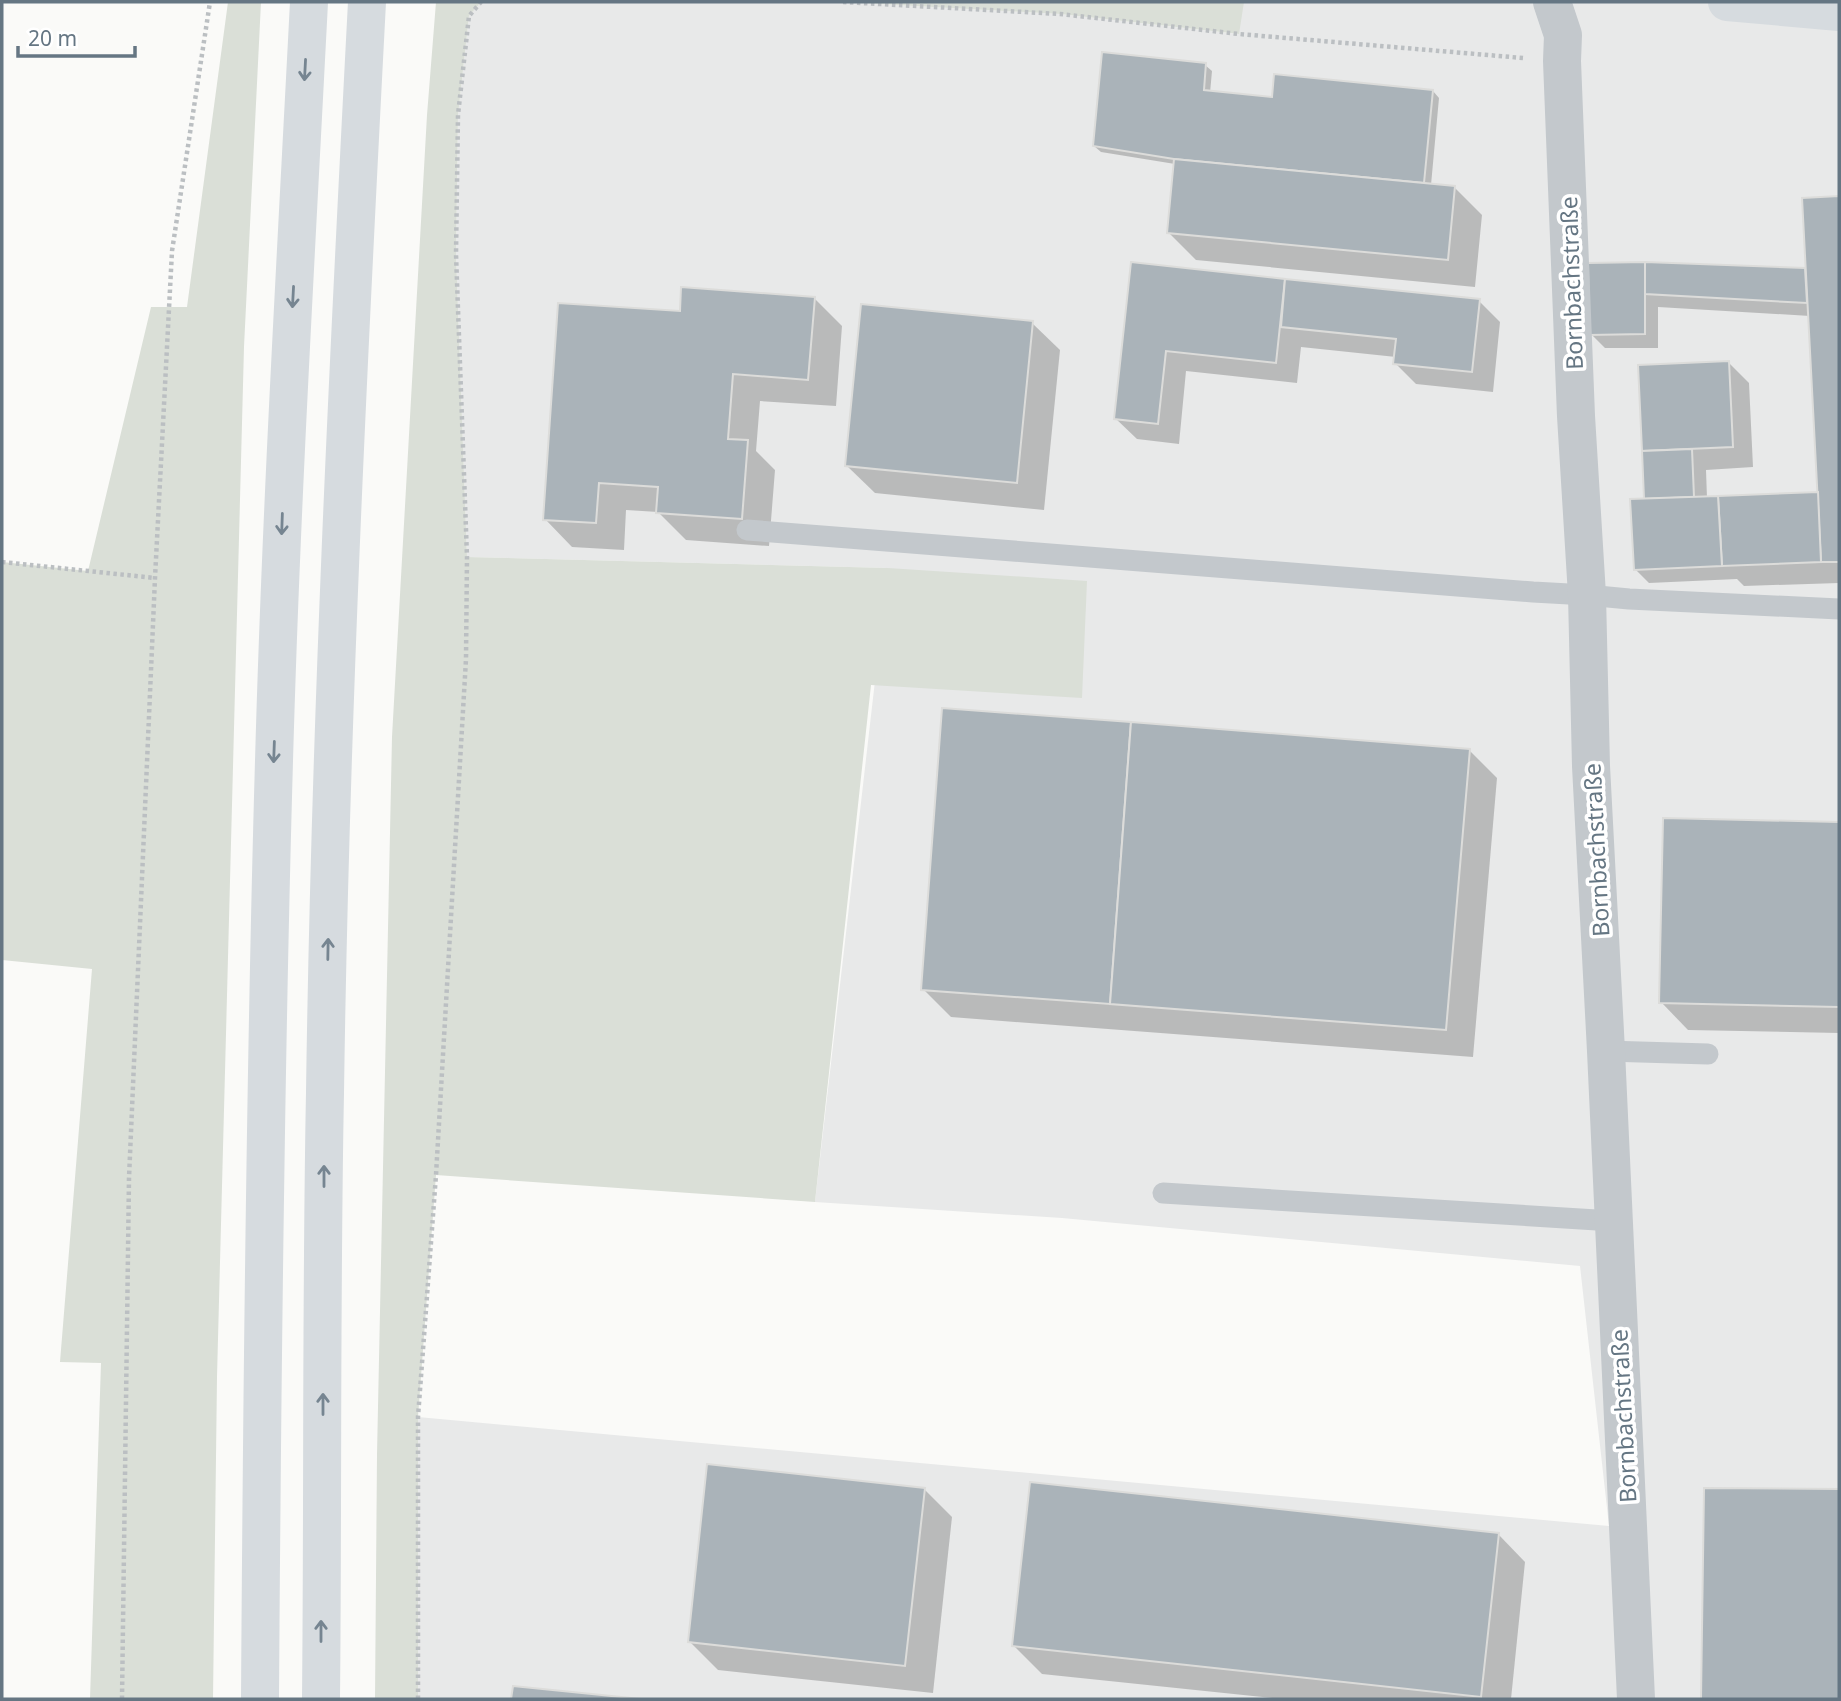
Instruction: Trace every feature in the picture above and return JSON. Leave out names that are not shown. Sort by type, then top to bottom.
[{"type":"main road","points":[[260,1699],[267,1073],[274,760],[285,450],[309,2]]},
{"type":"main road","points":[[321,1699],[324,1093],[333,747],[344,450],[367,2]]},
{"type":"main road","points":[[1727,2],[1839,12]]},
{"type":"street","name":"Bornbachstraße","points":[[1552,2],[1563,35],[1576,416],[1587,594],[1591,766],[1636,1699]]},
{"type":"lane","points":[[747,530],[1629,599],[1839,609]]},
{"type":"lane","points":[[1606,1051],[1708,1054]]},
{"type":"lane","points":[[1163,1193],[1613,1221]]},
{"type":"path","points":[[122,1699],[129,1178],[155,578],[172,251],[210,2]]},
{"type":"path","points":[[418,1699],[418,1417],[437,1161],[466,659],[467,557],[456,254],[458,115],[469,16],[481,2]]},
{"type":"path","points":[[844,2],[1060,14],[1239,34],[1562,61]]},
{"type":"path","points":[[2,562],[155,578]]},
{"type":"shaded area","points":[[228,2],[261,2],[244,347],[217,1377],[213,1699],[90,1699],[101,1363],[60,1362],[92,969],[2,960],[2,562],[88,571],[151,307],[187,307]]},
{"type":"shaded area","points":[[436,2],[481,2],[469,16],[458,115],[456,254],[467,557],[888,568],[1087,581],[1082,698],[871,685],[815,1202],[436,1175],[418,1417],[418,1699],[375,1699],[377,1455],[392,737],[427,115]]},
{"type":"shaded area","points":[[481,2],[843,2],[1060,14],[1238,34],[1230,2],[1839,2],[1839,1699],[418,1699],[418,1417],[1609,1526],[1580,1266],[1062,1218],[815,1202],[888,568],[467,557],[456,254],[458,115],[469,16]]},
{"type":"shaded area","points":[[843,2],[1244,2],[1239,34],[1060,14]]},
{"type":"building","points":[[1102,52],[1206,63],[1204,90],[1272,97],[1274,74],[1433,90],[1424,183],[1174,159],[1093,146]]},
{"type":"building","points":[[1174,159],[1455,186],[1448,260],[1167,233]]},
{"type":"building","points":[[1839,196],[1839,562],[1821,562],[1802,198]]},
{"type":"building","points":[[1131,262],[1285,279],[1276,363],[1166,351],[1158,424],[1114,419]]},
{"type":"building","points":[[1645,262],[1805,268],[1807,303],[1645,294]]},
{"type":"building","points":[[1645,262],[1645,334],[1589,335],[1588,263]]},
{"type":"building","points":[[1285,279],[1480,299],[1472,372],[1393,364],[1396,339],[1281,327]]},
{"type":"building","points":[[681,287],[815,297],[808,380],[733,374],[728,439],[748,440],[742,519],[656,513],[658,487],[599,483],[596,523],[543,520],[558,303],[680,311]]},
{"type":"building","points":[[861,304],[1033,321],[1017,483],[845,466]]},
{"type":"building","points":[[1729,361],[1733,447],[1642,451],[1638,365]]},
{"type":"building","points":[[1692,449],[1694,497],[1644,499],[1642,451]]},
{"type":"building","points":[[1818,492],[1821,562],[1722,566],[1718,496]]},
{"type":"building","points":[[1718,496],[1722,566],[1634,570],[1630,499]]},
{"type":"building","points":[[942,708],[1131,722],[1110,1004],[921,990]]},
{"type":"building","points":[[1131,722],[1470,749],[1446,1030],[1110,1004]]},
{"type":"building","points":[[1663,818],[1839,822],[1839,1007],[1659,1003]]},
{"type":"building","points":[[707,1464],[925,1488],[905,1666],[688,1642]]},
{"type":"building","points":[[1030,1482],[1499,1533],[1481,1697],[1012,1646]]},
{"type":"building","points":[[1704,1488],[1839,1489],[1839,1699],[1701,1699]]},
{"type":"building","points":[[513,1686],[641,1699],[511,1699]]}]
